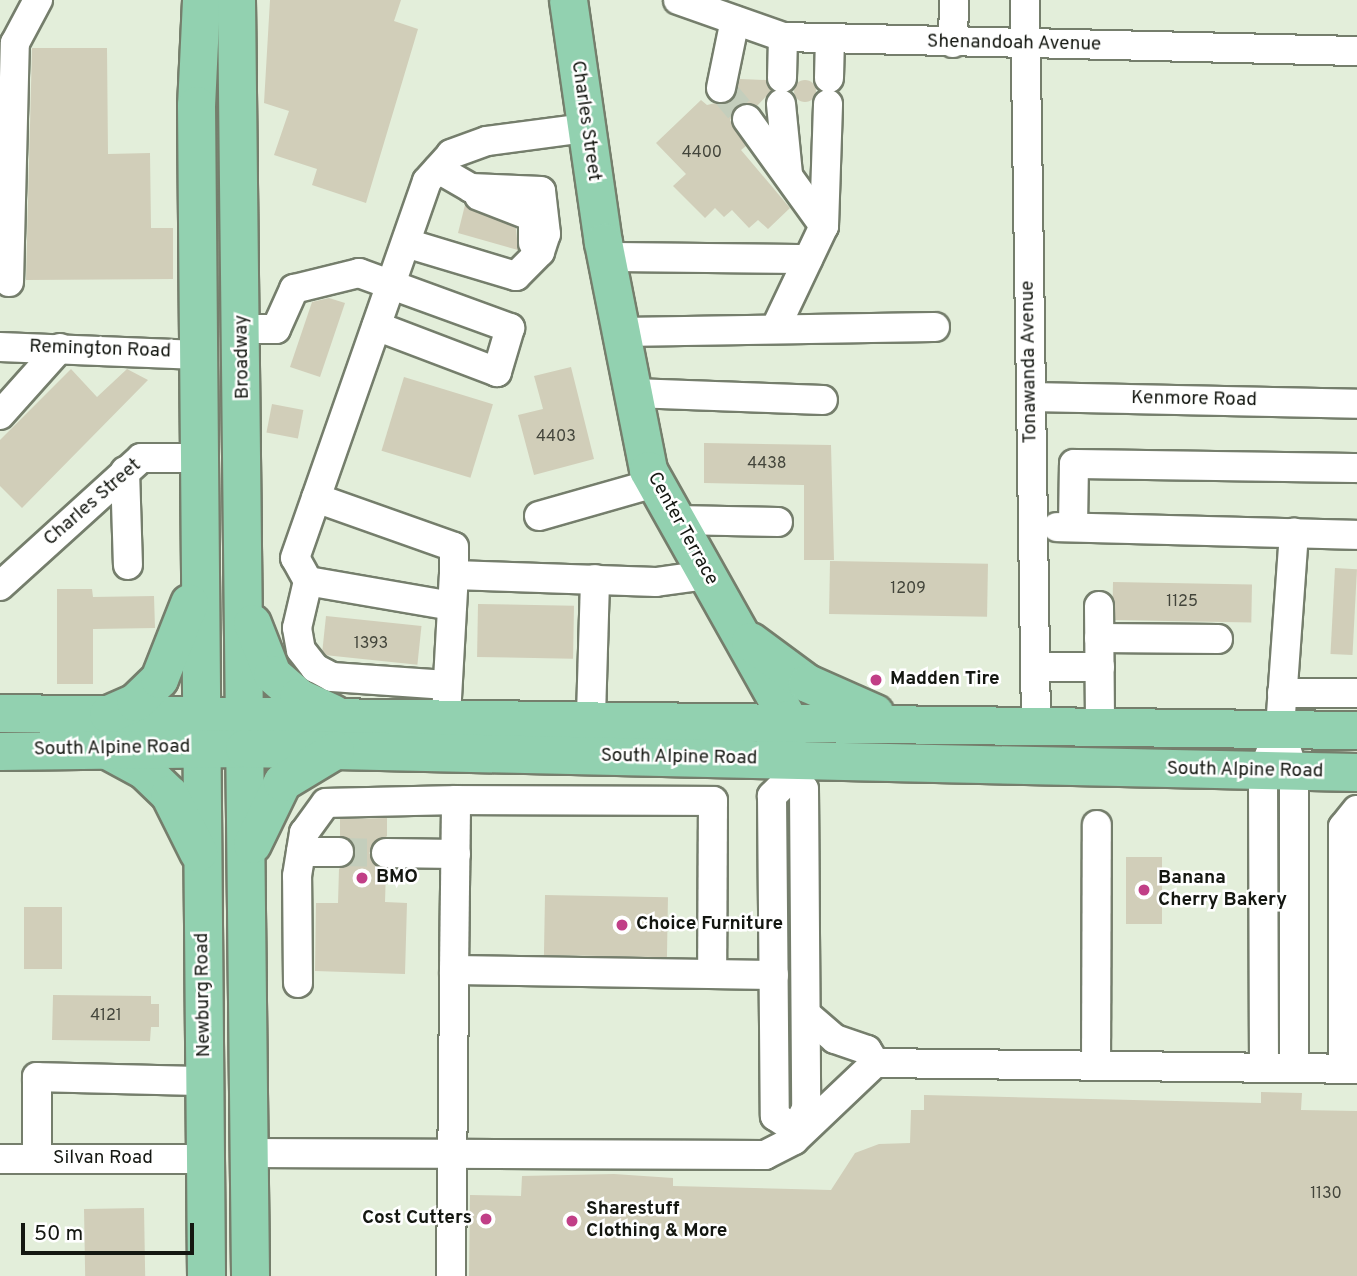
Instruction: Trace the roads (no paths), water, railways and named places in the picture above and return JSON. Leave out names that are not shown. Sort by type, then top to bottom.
[{"type":"main road","points":[[201,0],[201,731]]},
{"type":"main road","name":"Broadway","points":[[236,0],[242,329],[244,732]]},
{"type":"main road","name":"Charles Street","points":[[568,0],[604,250]]},
{"type":"main road","name":"Center Terrace","points":[[604,250],[633,393],[655,483],[788,719]]},
{"type":"main road","points":[[108,714],[135,702],[175,651],[200,542]]},
{"type":"main road","points":[[244,595],[272,674],[336,733],[282,782],[264,809],[245,864]]},
{"type":"main road","points":[[738,631],[807,683],[906,722]]},
{"type":"main road","name":"South Alpine Road","points":[[336,733],[447,700],[591,716],[1100,726],[1281,711],[1357,730]]},
{"type":"main road","name":"South Alpine Road","points":[[0,713],[108,714],[201,731],[336,733],[787,770],[1357,772]]},
{"type":"main road","points":[[787,770],[788,719]]},
{"type":"main road","name":"South Alpine Road","points":[[0,751],[106,750],[201,731]]},
{"type":"main road","name":"Newburg Road","points":[[201,731],[206,1276]]},
{"type":"main road","points":[[244,732],[250,1276]]},
{"type":"main road","points":[[106,750],[144,770],[169,794],[203,865]]},
{"type":"street","points":[[9,282],[15,43],[38,0]]},
{"type":"street","name":"Shenandoah Avenue","points":[[678,0],[783,37],[1357,51]]},
{"type":"street","points":[[953,43],[954,0]]},
{"type":"street","name":"Tonawanda Avenue","points":[[1025,0],[1036,725]]},
{"type":"street","points":[[721,88],[735,20]]},
{"type":"street","points":[[783,37],[782,91],[788,176]]},
{"type":"street","points":[[775,329],[824,226],[830,38]]},
{"type":"street","points":[[747,119],[824,226]]},
{"type":"street","points":[[316,498],[454,547],[447,700],[332,677],[315,668],[301,650],[297,628],[309,581],[295,558],[376,326],[406,243],[427,181],[451,154],[486,141],[586,128]]},
{"type":"street","points":[[406,243],[516,276],[540,252],[546,234],[541,191],[471,188],[438,169]]},
{"type":"street","points":[[604,250],[808,259]]},
{"type":"street","points":[[242,329],[276,328],[294,289],[320,279],[359,273],[392,282],[510,328],[497,372],[376,326]]},
{"type":"street","points":[[621,332],[934,327]]},
{"type":"street","name":"Remington Road","points":[[0,348],[60,348],[199,355]]},
{"type":"street","points":[[0,415],[60,348]]},
{"type":"street","points":[[633,393],[823,400]]},
{"type":"street","name":"Kenmore Road","points":[[1031,397],[1357,404]]},
{"type":"street","name":"Charles Street","points":[[0,586],[141,458],[163,454],[200,458]]},
{"type":"street","points":[[1073,527],[1074,464],[1357,468]]},
{"type":"street","points":[[125,471],[128,565]]},
{"type":"street","points":[[539,516],[655,483]]},
{"type":"street","points":[[676,520],[778,522]]},
{"type":"street","points":[[1033,526],[1357,535]]},
{"type":"street","points":[[1264,1068],[1281,711],[1294,534]]},
{"type":"street","points":[[454,575],[656,582],[706,575]]},
{"type":"street","points":[[591,716],[596,579]]},
{"type":"street","points":[[309,581],[452,606]]},
{"type":"street","points":[[1098,606],[1100,726]]},
{"type":"street","points":[[1099,638],[1218,639]]},
{"type":"street","points":[[1035,667],[1100,667]]},
{"type":"street","points":[[1281,711],[1357,693]]},
{"type":"street","points":[[787,770],[804,789],[806,1109],[793,1134],[775,1116],[772,796],[787,770]]},
{"type":"street","points":[[1278,772],[1294,1068]]},
{"type":"street","points":[[298,983],[301,852],[304,833],[327,803],[456,800],[713,801],[712,974]]},
{"type":"street","points":[[451,1276],[456,800]]},
{"type":"street","points":[[806,1014],[835,1039],[871,1057],[1096,1066],[1350,1069],[1343,827],[1356,810]]},
{"type":"street","points":[[1096,1066],[1097,825]]},
{"type":"street","points":[[301,852],[340,852]]},
{"type":"street","points":[[386,853],[456,854]]},
{"type":"street","points":[[454,970],[774,975]]},
{"type":"street","points":[[249,1153],[451,1151],[765,1155],[793,1134],[871,1057]]},
{"type":"street","points":[[37,1159],[37,1077],[205,1081]]},
{"type":"street","name":"Silvan Road","points":[[0,1159],[205,1159]]},
{"type":"tunnel","points":[[721,88],[747,119]]},
{"type":"tunnel","points":[[339,852],[386,853]]},
{"type":"place","name":"Madden Tire","points":[[876,680]]},
{"type":"place","name":"BMO","points":[[362,878]]},
{"type":"place","name":"Banana Cherry Bakery","points":[[1144,890]]},
{"type":"place","name":"Choice Furniture","points":[[622,925]]},
{"type":"place","name":"Cost Cutters","points":[[486,1219]]},
{"type":"place","name":"Sharestuff Clothing & More","points":[[572,1221]]}]
